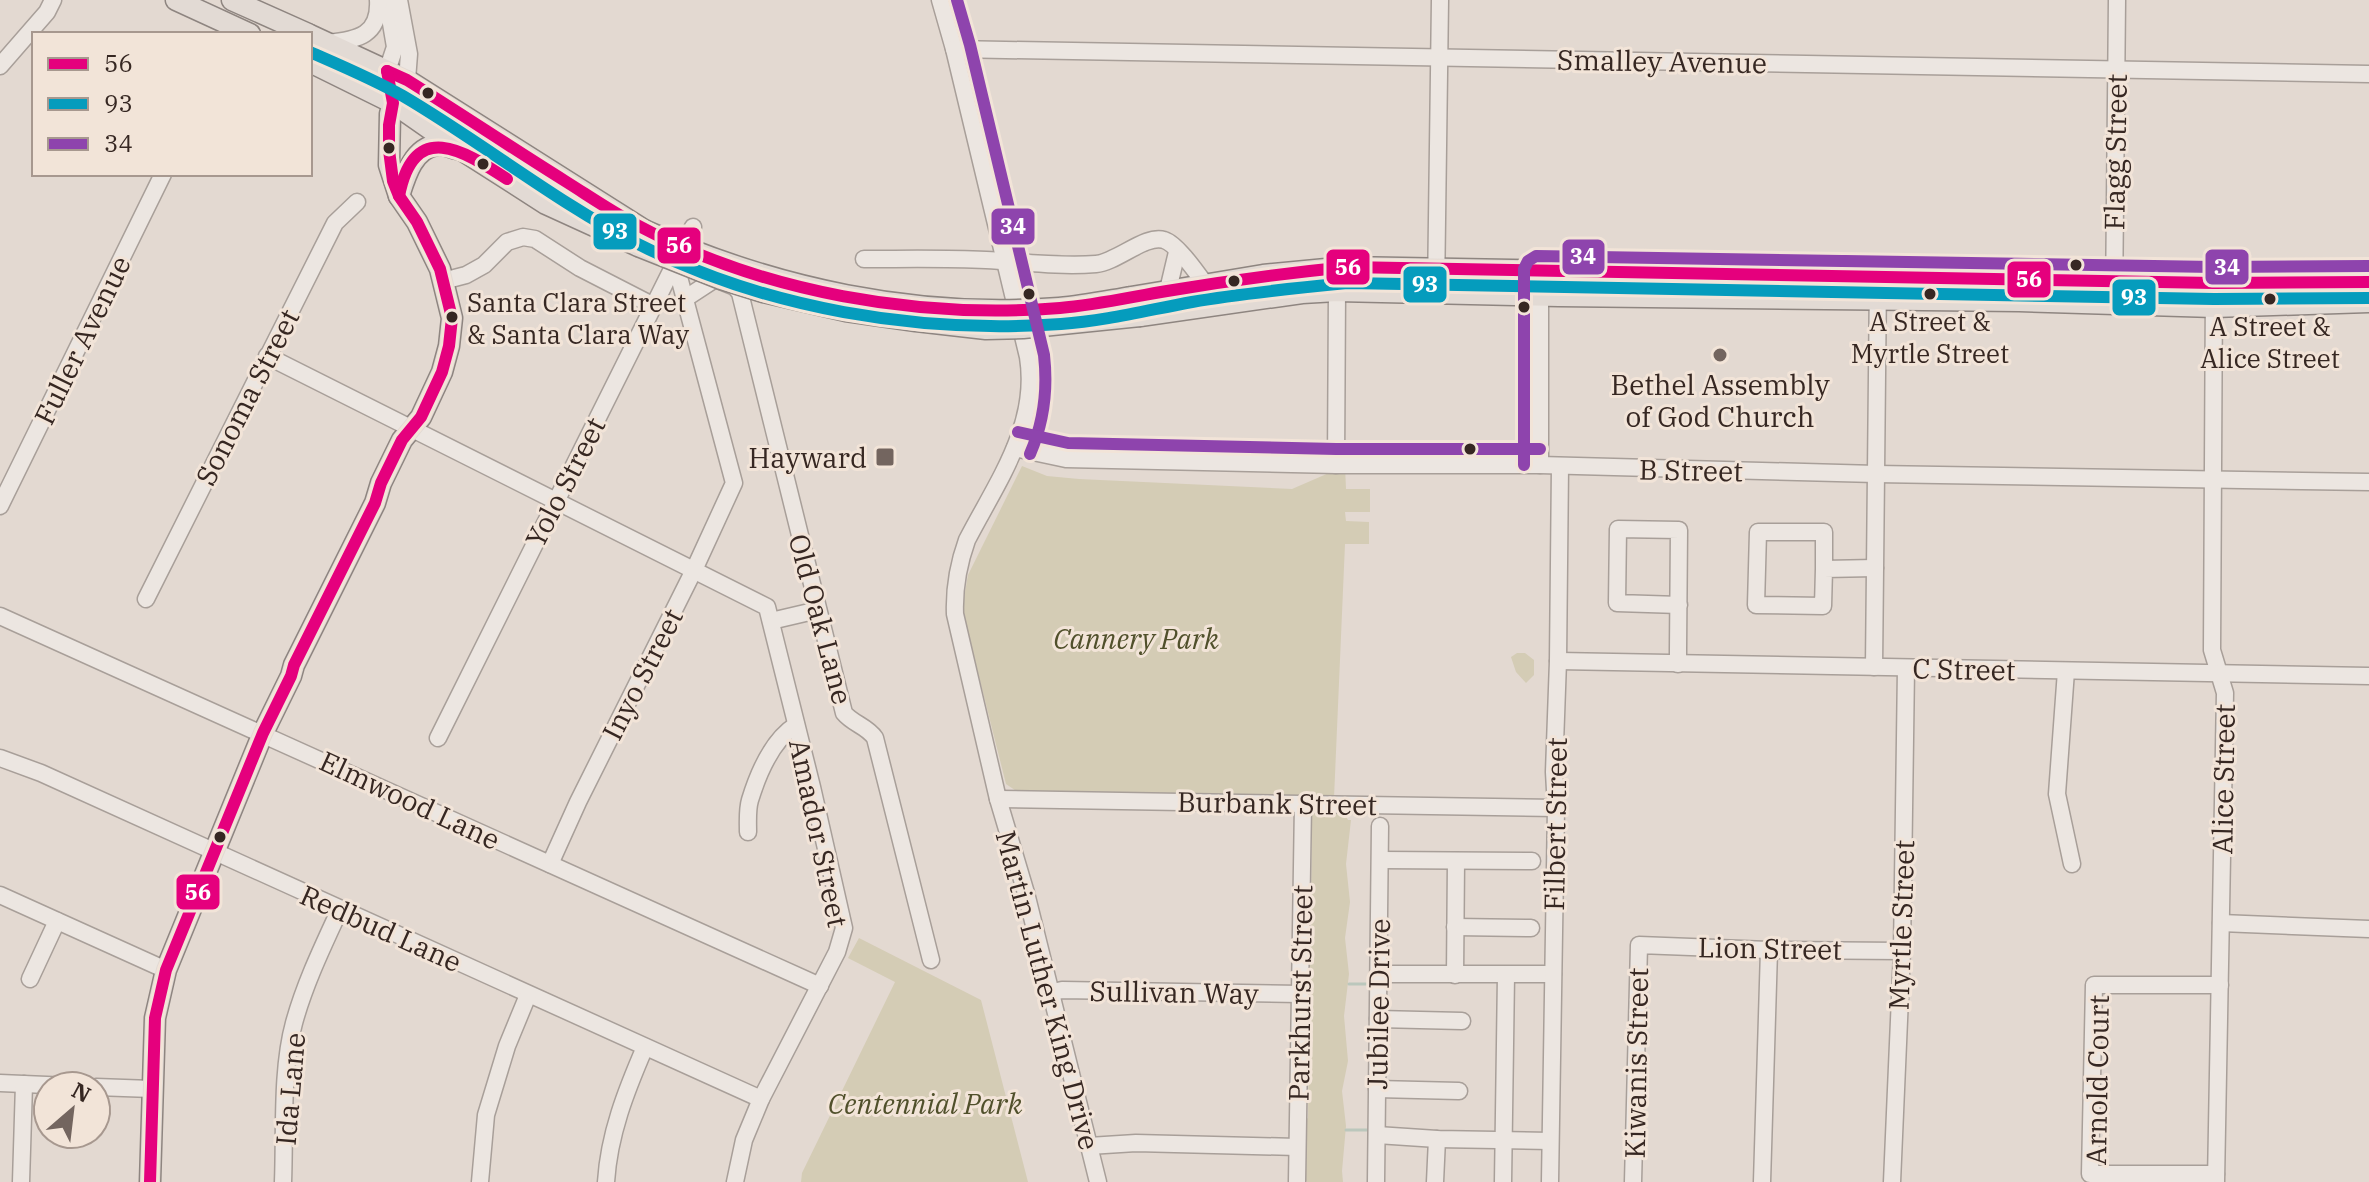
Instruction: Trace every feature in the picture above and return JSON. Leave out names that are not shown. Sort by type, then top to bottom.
[{"type":"main road","points":[[176,0],[238,31]]},
{"type":"main road","points":[[232,0],[304,32]]},
{"type":"main road","points":[[315,37],[407,80],[641,238]]},
{"type":"main road","points":[[312,63],[393,103],[556,210],[846,303],[980,310],[1136,307],[1337,291],[2019,301],[2214,307],[2369,302]]},
{"type":"main road","points":[[150,1182],[155,1018],[166,970],[263,733],[375,503],[402,440],[421,417],[442,372],[449,346],[452,318],[440,269],[393,181],[389,159],[389,125],[393,103],[387,71]]},
{"type":"main road","points":[[393,103],[407,80]]},
{"type":"main road","points":[[399,196],[407,168],[421,153],[437,145],[461,150]]},
{"type":"main road","points":[[1136,307],[1168,290],[1263,275],[1347,267],[2214,283],[2369,282]]},
{"type":"street","points":[[0,66],[47,12],[53,0]]},
{"type":"street","points":[[315,37],[350,41],[369,32],[377,20],[378,0]]},
{"type":"street","points":[[387,0],[395,47],[387,71]]},
{"type":"street","points":[[399,0],[409,54],[407,80]]},
{"type":"street","name":"Martin Luther King Drive","points":[[940,0],[1028,357],[1031,383],[1024,428],[961,557],[954,594],[955,614],[998,799],[1026,893],[1098,1182]]},
{"type":"street","points":[[1436,293],[1440,0]]},
{"type":"street","name":"Flagg Street","points":[[2114,304],[2117,0]]},
{"type":"street","name":"Smalley Avenue","points":[[954,49],[2369,74]]},
{"type":"street","name":"Fuller Avenue","points":[[0,506],[162,176]]},
{"type":"street","name":"Sonoma Street","points":[[146,599],[335,223],[357,202]]},
{"type":"street","name":"Yolo Street","points":[[438,738],[693,227]]},
{"type":"street","points":[[443,281],[466,275],[484,265],[507,242],[523,237],[535,239],[580,268],[654,306]]},
{"type":"street","points":[[864,259],[1095,264],[1115,259],[1159,239],[1173,245],[1205,284]]},
{"type":"street","points":[[1168,290],[1177,252]]},
{"type":"street","points":[[675,262],[686,298],[715,279]]},
{"type":"street","name":"Old Oak Lane","points":[[675,262],[735,287],[740,293],[844,713],[875,738],[931,960]]},
{"type":"street","points":[[1540,271],[1540,465]]},
{"type":"street","points":[[1874,667],[1878,278]]},
{"type":"street","name":"Alice Street","points":[[2214,283],[2212,650],[2225,693],[2216,1178]]},
{"type":"street","points":[[1336,465],[1337,291]]},
{"type":"street","name":"Inyo Street","points":[[550,864],[734,483],[686,298]]},
{"type":"street","points":[[267,356],[694,570],[769,614],[818,610]]},
{"type":"street","name":"B Street","points":[[1015,448],[1066,459],[2369,482]]},
{"type":"street","name":"Filbert Street","points":[[1550,1182],[1560,466]]},
{"type":"street","points":[[1678,664],[1679,605],[1679,530],[1618,529],[1617,603],[1679,605]]},
{"type":"street","points":[[1758,532],[1824,532],[1824,569],[1823,606],[1756,605],[1758,532]]},
{"type":"street","points":[[1824,569],[1875,568]]},
{"type":"street","name":"Amador Street","points":[[735,1182],[744,1140],[761,1099],[837,952],[844,928],[769,614]]},
{"type":"street","name":"Elmwood Lane","points":[[0,616],[820,986]]},
{"type":"street","name":"C Street","points":[[1558,661],[2369,676]]},
{"type":"street","name":"Myrtle Street","points":[[1892,1182],[1902,951],[1906,668]]},
{"type":"street","points":[[2066,671],[2057,794],[2072,864]]},
{"type":"street","points":[[748,832],[750,800],[761,774],[781,737],[796,725]]},
{"type":"street","name":"Redbud Lane","points":[[0,758],[41,773],[761,1099]]},
{"type":"street","name":"Burbank Street","points":[[998,799],[1556,808]]},
{"type":"street","name":"Parkhurst Street","points":[[1297,1182],[1303,804]]},
{"type":"street","name":"Jubilee Drive","points":[[1376,1182],[1380,826]]},
{"type":"street","points":[[1381,860],[1532,861]]},
{"type":"street","points":[[1455,975],[1456,861]]},
{"type":"street","points":[[0,895],[166,970]]},
{"type":"street","name":"Ida Lane","points":[[283,1182],[287,1064],[293,1025],[313,966],[340,909]]},
{"type":"street","points":[[30,979],[57,921]]},
{"type":"street","points":[[2221,923],[2369,929]]},
{"type":"street","points":[[1455,927],[1531,928]]},
{"type":"street","name":"Lion Street","points":[[1639,945],[1902,951]]},
{"type":"street","name":"Kiwanis Street","points":[[1633,1182],[1639,945]]},
{"type":"street","points":[[1762,1182],[1769,950]]},
{"type":"street","points":[[1378,974],[1553,974]]},
{"type":"street","points":[[1503,1182],[1506,975]]},
{"type":"street","name":"Arnold Court","points":[[2216,1178],[2090,1174],[2094,985],[2220,985]]},
{"type":"street","name":"Sullivan Way","points":[[1049,993],[1063,990],[1300,994]]},
{"type":"street","points":[[480,1182],[486,1115],[507,1046],[528,995]]},
{"type":"street","points":[[1378,1019],[1462,1021]]},
{"type":"street","points":[[606,1182],[618,1112],[645,1047]]},
{"type":"street","points":[[0,1083],[32,1084]]},
{"type":"street","points":[[21,1182],[24,1084]]},
{"type":"street","points":[[112,1088],[152,1089]]},
{"type":"street","points":[[1377,1089],[1459,1091]]},
{"type":"street","points":[[1377,1135],[1550,1141]]},
{"type":"street","points":[[1435,1182],[1437,1139]]},
{"type":"street","points":[[1089,1146],[1136,1143],[1297,1147]]},
{"type":"green space","name":"Cannery Park","points":[[1022,466],[1047,476],[1079,479],[1292,489],[1345,466],[1346,489],[1370,489],[1370,512],[1345,512],[1346,521],[1369,522],[1369,544],[1345,544],[1334,798],[1019,793],[1006,784],[962,609],[968,575]]},
{"type":"green space","points":[[1525,653],[1534,660],[1534,675],[1526,683],[1516,672],[1511,657]]},
{"type":"green space","points":[[1343,811],[1351,820],[1346,864],[1350,902],[1345,938],[1349,974],[1344,1016],[1348,1061],[1342,1091],[1346,1126],[1343,1182],[1307,1182],[1303,1175],[1303,1122],[1308,1118],[1309,1025],[1305,1020],[1306,967],[1310,962],[1312,834],[1308,829],[1309,818],[1313,812]]},
{"type":"green space","name":"Centennial Park","points":[[859,938],[981,1000],[1028,1182],[801,1182],[802,1173],[895,982],[848,958]]},
{"type":"waterway","points":[[1349,984],[1372,984]]},
{"type":"waterway","points":[[1346,1130],[1370,1130]]},
{"type":"transit line","name":"34","points":[[957,0],[1044,355],[1044,406],[1030,454]]},
{"type":"transit line","name":"93","points":[[312,53],[403,96],[578,210],[687,267],[790,301],[898,320],[953,325],[1061,324],[1231,296],[1348,283],[2214,299],[2369,298]]},
{"type":"transit line","name":"56","points":[[387,71],[407,80],[619,215],[686,249],[789,284],[897,305],[1006,310],[1060,308],[1347,267],[2214,283],[2369,282]]},
{"type":"transit line","name":"56","points":[[150,1182],[155,1018],[166,970],[263,733],[375,503],[402,440],[421,417],[442,372],[449,346],[452,318],[440,269],[393,181],[389,150],[393,103],[387,71]]},
{"type":"transit line","name":"56","points":[[399,196],[406,172],[416,157],[428,149],[457,151],[507,179]]},
{"type":"transit line","name":"34","points":[[1524,465],[1524,269],[1528,261],[1536,256],[2214,267],[2369,266]]},
{"type":"transit line","name":"34","points":[[1018,432],[1068,443],[1336,449],[1540,449]]},
{"type":"place","name":"A Street & Myrtle Street","points":[[1930,294]]},
{"type":"place","name":"A Street & Alice Street","points":[[2270,299]]},
{"type":"place","name":"Santa Clara Street & Santa Clara Way","points":[[452,317]]},
{"type":"place","name":"Bethel Assembly of God Church","points":[[1720,355]]},
{"type":"place","name":"Hayward","points":[[885,457]]}]
